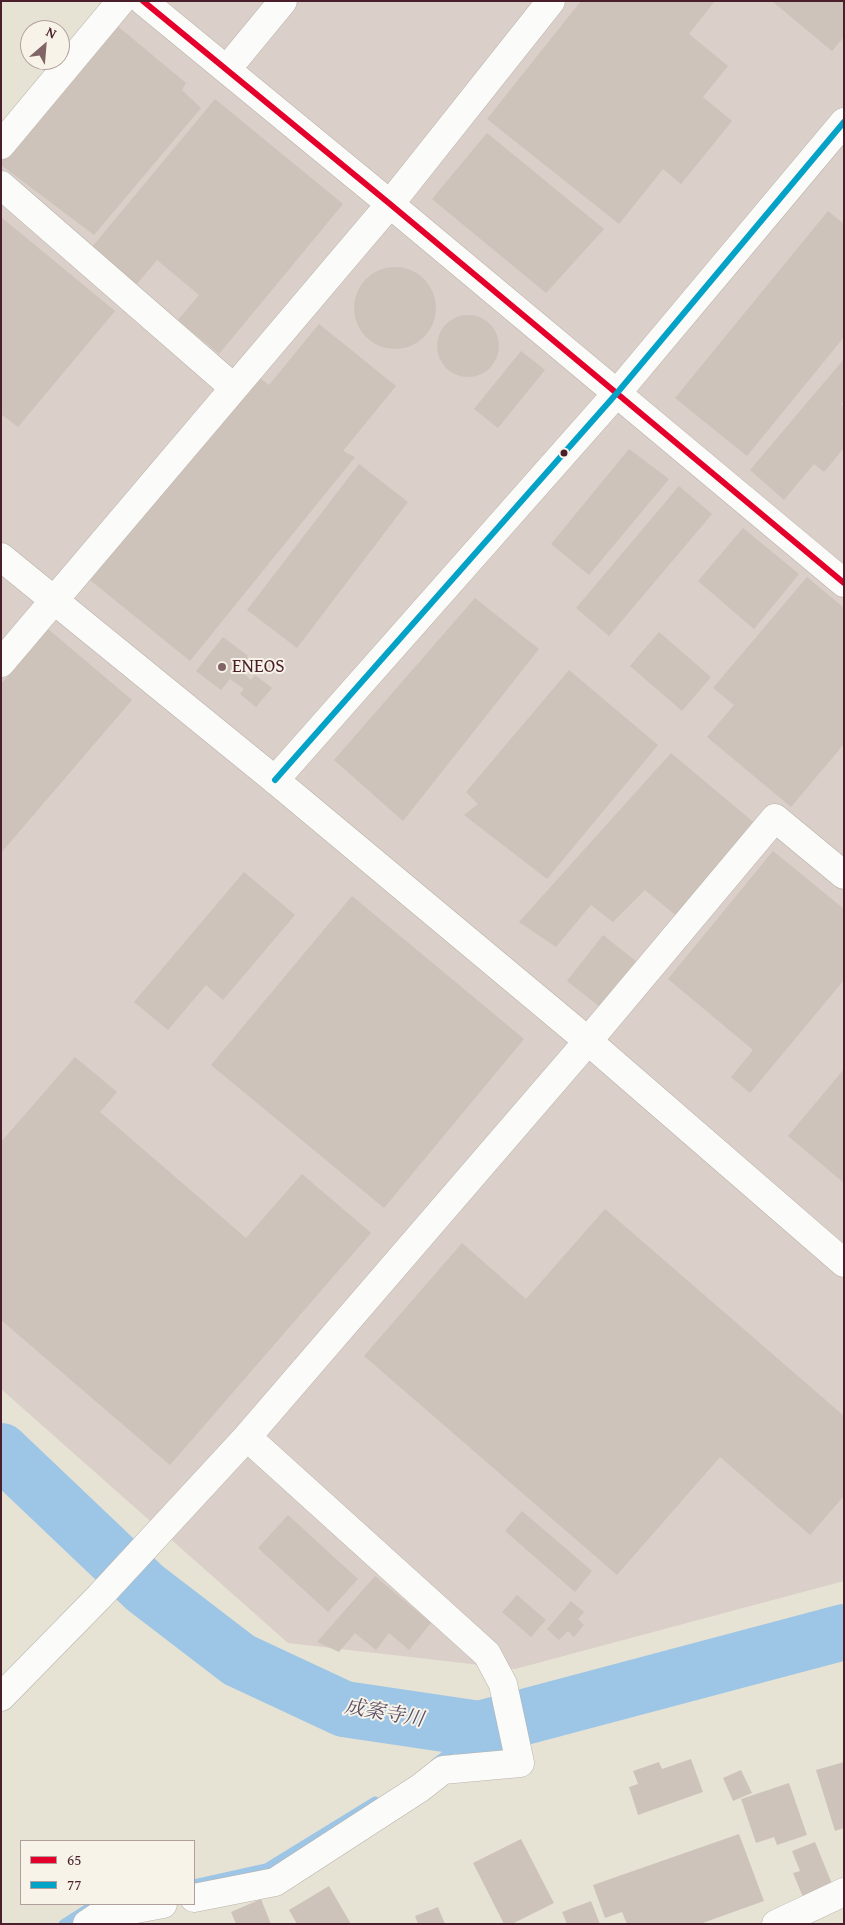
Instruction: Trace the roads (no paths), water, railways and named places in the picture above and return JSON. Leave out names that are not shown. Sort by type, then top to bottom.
[{"type":"street","points":[[1,145],[121,1]]},
{"type":"street","points":[[143,1],[390,204],[844,583]]},
{"type":"street","points":[[227,69],[283,1]]},
{"type":"street","points":[[1,663],[390,204],[551,1]]},
{"type":"street","points":[[275,780],[617,393],[844,122]]},
{"type":"street","points":[[1,184],[234,388]]},
{"type":"street","points":[[1,557],[275,780],[588,1041],[844,1263]]},
{"type":"street","points":[[1,1697],[100,1596],[247,1437],[588,1041],[775,818],[844,875]]},
{"type":"street","points":[[195,1898],[275,1882],[420,1788],[443,1770],[520,1763],[504,1684],[487,1654],[247,1437]]},
{"type":"street","points":[[776,1924],[844,1892]]},
{"type":"street","points":[[87,1924],[99,1916],[158,1905]]},
{"type":"waterway","name":"成案寺川","points":[[1,1451],[145,1588],[239,1660],[344,1709],[479,1729],[844,1632]]},
{"type":"waterway","points":[[435,1763],[479,1729]]},
{"type":"waterway","points":[[195,1884],[266,1868],[375,1801]]},
{"type":"waterway","points":[[63,1924],[88,1908]]},
{"type":"place","name":"ENEOS","points":[[222,667]]}]
